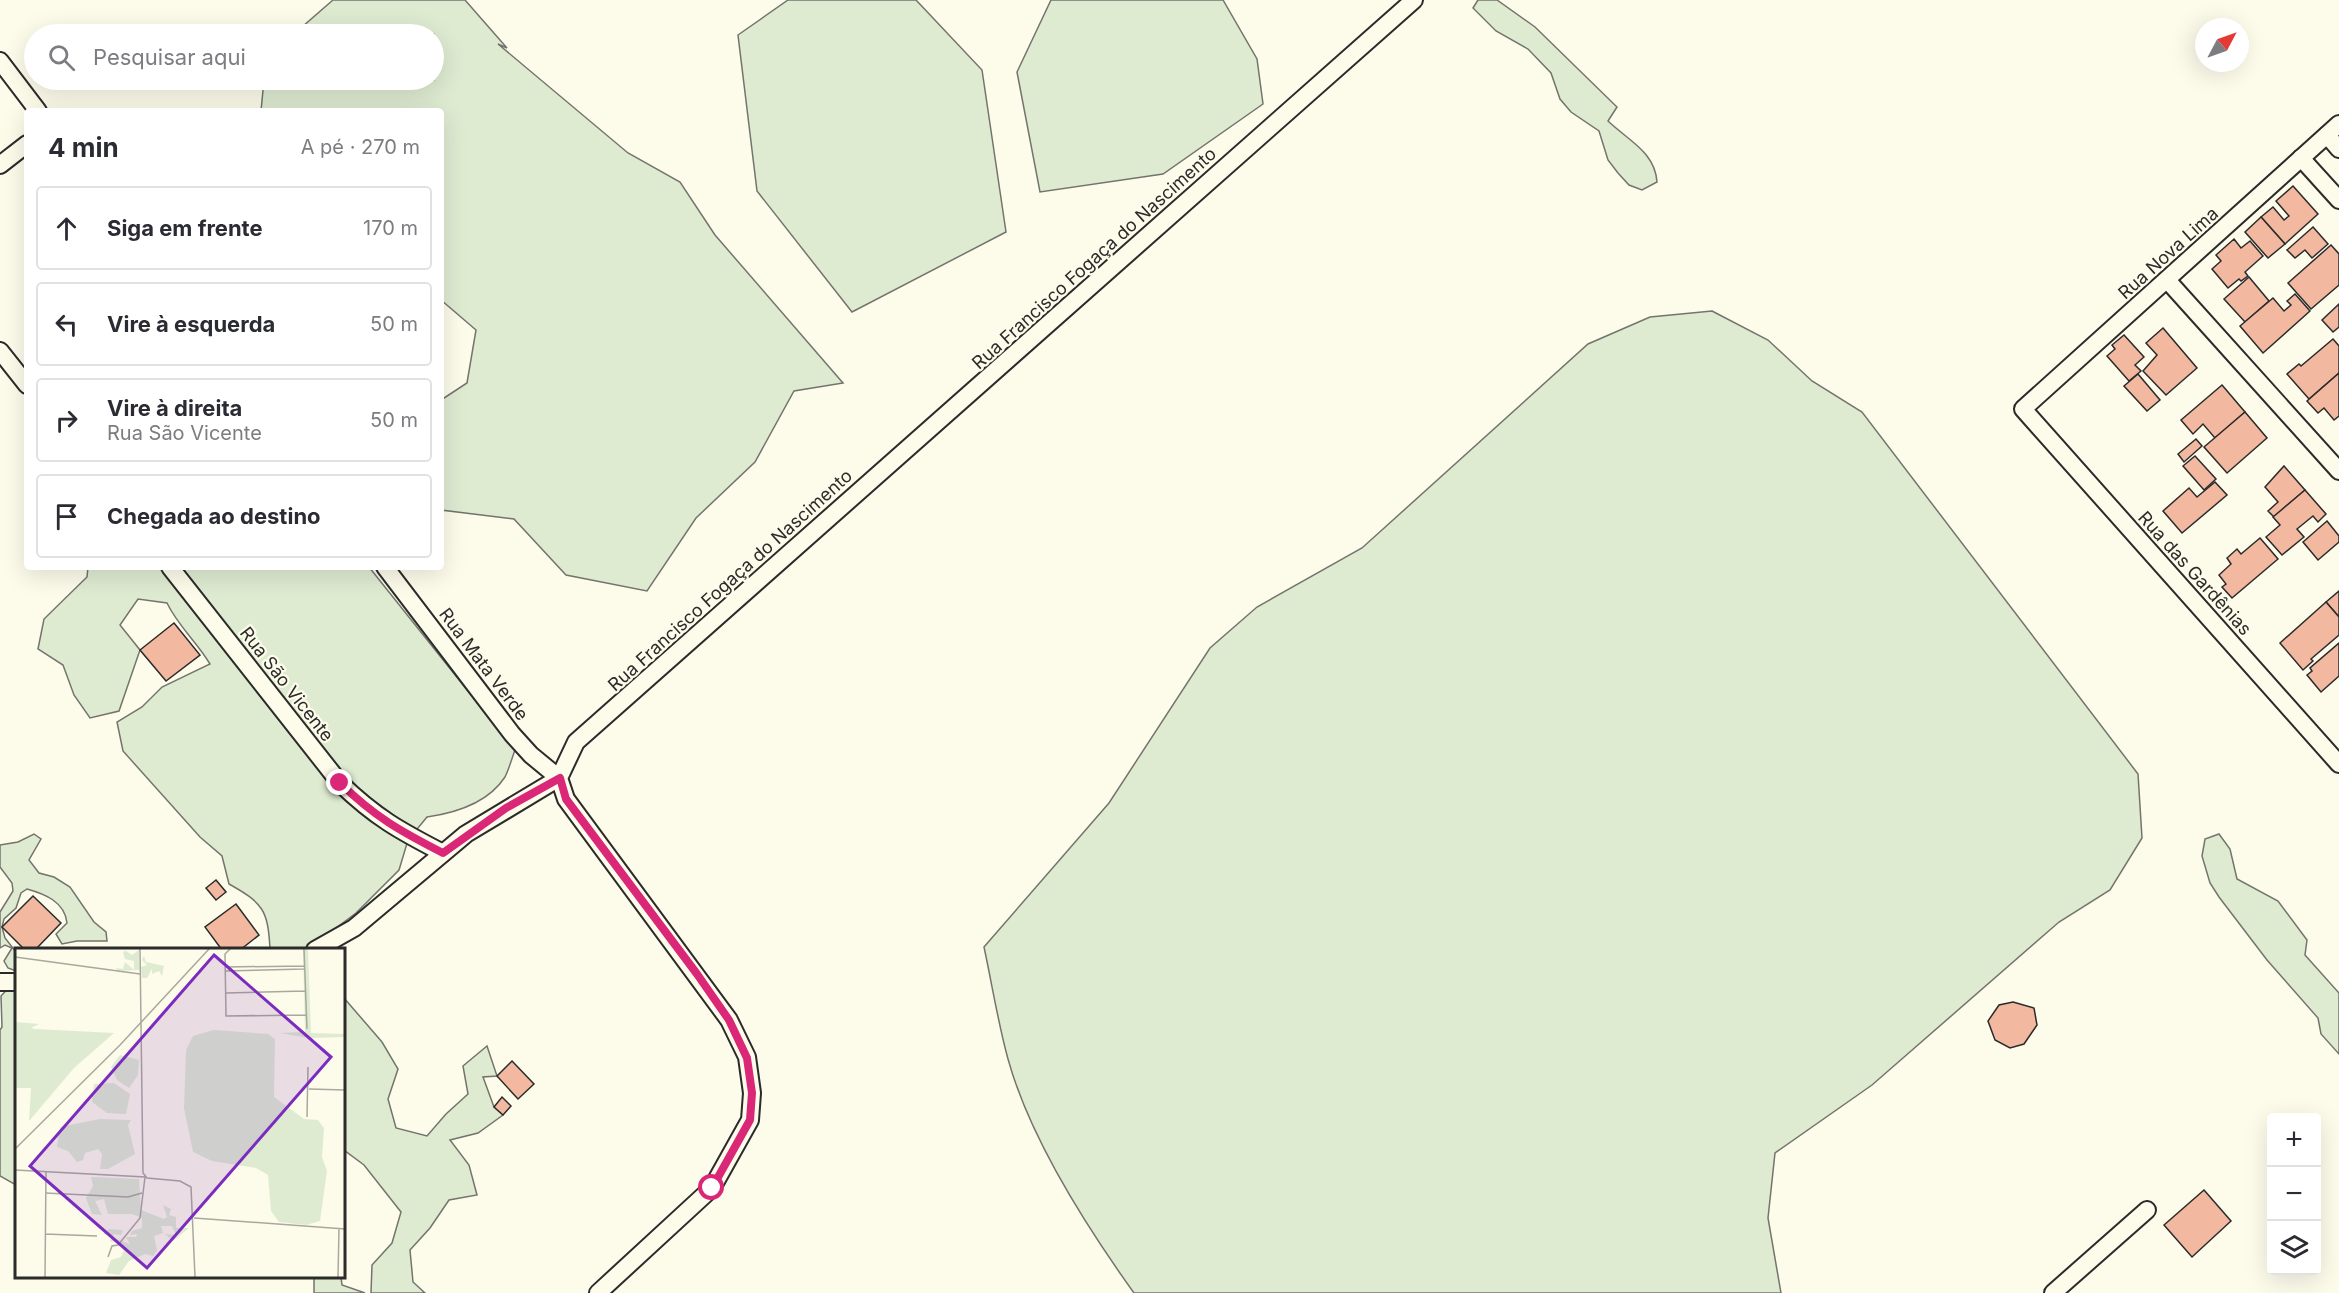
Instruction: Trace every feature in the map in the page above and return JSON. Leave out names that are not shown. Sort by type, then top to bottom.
[{"type":"street","name":"Rua Francisco Fogaça do Nascimento","points":[[560,778],[576,742],[1414,0]]},
{"type":"street","points":[[0,61],[36,108]]},
{"type":"street","points":[[2333,130],[2339,149]]},
{"type":"street","name":"Rua Nova Lima","points":[[2023,409],[2168,281],[2333,130]]},
{"type":"street","points":[[0,165],[24,146]]},
{"type":"street","points":[[2301,158],[2339,200]]},
{"type":"street","points":[[2168,281],[2339,471]]},
{"type":"street","points":[[0,351],[24,381]]},
{"type":"street","name":"Rua das Gardênias","points":[[2023,409],[2339,764]]},
{"type":"street","name":"Rua São Vicente","points":[[172,570],[340,783],[368,810],[404,833],[443,853]]},
{"type":"street","name":"Rua Mata Verde","points":[[387,570],[512,734],[531,755],[560,778]]},
{"type":"street","points":[[319,948],[354,928],[443,853],[496,815],[560,778],[566,799],[584,826],[697,974],[729,1020],[747,1058],[752,1093],[750,1120],[712,1188],[598,1293]]},
{"type":"street","points":[[2053,1293],[2147,1210]]},
{"type":"green space","points":[[333,0],[465,0],[507,48],[498,44],[628,153],[680,182],[715,235],[843,383],[794,391],[755,462],[696,518],[647,591],[566,575],[514,519],[444,510],[444,398],[467,383],[476,330],[444,303],[444,108],[261,108],[263,90],[444,90],[444,24],[305,24]]},
{"type":"green space","points":[[788,0],[916,0],[982,70],[1006,232],[852,312],[757,191],[738,35]]},
{"type":"green space","points":[[1051,0],[1223,0],[1257,59],[1263,104],[1163,174],[1040,192],[1017,72]]},
{"type":"green space","points":[[1478,0],[1497,0],[1535,27],[1617,107],[1608,121],[1646,155],[1655,172],[1657,182],[1642,190],[1629,185],[1608,160],[1599,131],[1571,112],[1560,99],[1551,73],[1528,49],[1496,31],[1473,8]]},
{"type":"green space","points":[[1712,311],[1768,340],[1812,381],[1862,412],[2138,774],[2142,838],[2110,890],[2059,922],[1872,1085],[1775,1153],[1768,1218],[1781,1293],[1134,1293],[1079,1211],[1030,1120],[1008,1059],[984,947],[1109,803],[1210,648],[1257,607],[1362,548],[1588,344],[1650,317]]},
{"type":"green space","points":[[88,570],[371,570],[515,750],[505,777],[490,794],[480,800],[449,813],[427,817],[408,840],[399,870],[356,913],[332,931],[334,948],[270,948],[268,925],[262,909],[229,884],[222,856],[200,837],[123,751],[117,722],[142,707],[162,687],[210,664],[167,603],[138,599],[120,625],[140,650],[119,711],[90,718],[74,695],[63,665],[38,649],[44,619],[87,577]]},
{"type":"green space","points":[[34,834],[41,839],[29,860],[39,873],[54,877],[70,887],[94,922],[106,932],[107,941],[77,941],[62,944],[56,934],[67,923],[62,910],[47,896],[27,889],[21,893],[16,908],[4,919],[2,927],[5,938],[15,951],[15,971],[8,968],[4,961],[12,948],[5,945],[0,948],[0,912],[13,891],[12,883],[0,867],[0,845],[18,842]]},
{"type":"green space","points":[[2219,834],[2230,849],[2237,879],[2278,901],[2307,940],[2305,955],[2339,993],[2339,1054],[2321,1034],[2318,1018],[2267,960],[2210,883],[2202,856],[2205,839]]},
{"type":"green space","points":[[15,981],[15,1184],[0,1176],[1,996]]},
{"type":"green space","points":[[345,999],[382,1042],[398,1069],[388,1099],[396,1128],[427,1136],[468,1094],[463,1066],[487,1046],[497,1076],[483,1077],[494,1107],[503,1115],[478,1133],[450,1140],[469,1165],[477,1195],[449,1200],[430,1228],[410,1250],[413,1282],[425,1293],[371,1293],[372,1265],[392,1243],[401,1212],[364,1165],[345,1151]]},
{"type":"green space","points":[[314,1278],[341,1278],[342,1285],[365,1293],[314,1293]]},
{"type":"building","points":[[2293,186],[2318,214],[2285,244],[2261,217],[2273,207],[2284,220],[2289,216],[2276,201]]},
{"type":"building","points":[[2261,217],[2285,244],[2268,258],[2245,232]]},
{"type":"building","points":[[2313,227],[2328,244],[2312,258],[2305,250],[2295,258],[2287,250]]},
{"type":"building","points":[[2234,239],[2241,248],[2250,241],[2263,256],[2245,272],[2248,276],[2241,281],[2239,279],[2228,288],[2212,269],[2221,261],[2216,255]]},
{"type":"building","points":[[2331,245],[2339,254],[2339,285],[2311,309],[2288,283]]},
{"type":"building","points":[[2249,277],[2269,301],[2245,322],[2224,299]]},
{"type":"building","points":[[2295,294],[2310,311],[2263,353],[2240,326],[2273,298],[2284,311],[2291,305],[2287,301]]},
{"type":"building","points":[[2339,304],[2339,327],[2333,332],[2322,320]]},
{"type":"building","points":[[2163,328],[2197,368],[2166,395],[2143,371],[2157,355],[2146,343]]},
{"type":"building","points":[[2124,335],[2144,357],[2135,365],[2141,371],[2129,381],[2107,356],[2115,349],[2112,345]]},
{"type":"building","points":[[2333,339],[2339,346],[2339,373],[2309,399],[2287,374],[2299,364],[2301,366]]},
{"type":"building","points":[[2339,373],[2339,416],[2334,420],[2324,408],[2318,413],[2307,401]]},
{"type":"building","points":[[2138,374],[2160,400],[2147,411],[2124,386]]},
{"type":"building","points":[[2222,385],[2245,412],[2215,438],[2203,424],[2193,434],[2181,420]]},
{"type":"building","points":[[2245,412],[2267,438],[2227,473],[2204,447]]},
{"type":"building","points":[[2196,439],[2202,446],[2184,462],[2178,454]]},
{"type":"building","points":[[2195,456],[2216,479],[2204,490],[2183,466]]},
{"type":"building","points":[[2284,466],[2305,490],[2274,517],[2268,511],[2278,502],[2265,487]]},
{"type":"building","points":[[2215,482],[2227,495],[2182,533],[2163,511],[2189,488],[2197,497]]},
{"type":"building","points":[[2305,490],[2326,514],[2318,522],[2313,516],[2297,529],[2304,537],[2282,555],[2266,537],[2280,525],[2273,517]]},
{"type":"building","points":[[2327,521],[2339,536],[2339,542],[2318,560],[2303,542]]},
{"type":"building","points":[[2260,538],[2278,559],[2232,598],[2222,587],[2226,584],[2219,575],[2231,564],[2227,558],[2237,549],[2241,554]]},
{"type":"building","points":[[2339,591],[2339,617],[2326,602]]},
{"type":"building","points":[[2326,602],[2339,617],[2339,635],[2311,659],[2313,661],[2303,670],[2280,643]]},
{"type":"building","points":[[174,623],[200,655],[166,681],[140,650]]},
{"type":"building","points":[[2339,643],[2339,676],[2321,692],[2307,675],[2312,671],[2310,668]]},
{"type":"building","points":[[216,880],[226,892],[216,900],[206,888]]},
{"type":"building","points":[[33,896],[61,923],[37,948],[23,948],[2,927]]},
{"type":"building","points":[[236,904],[259,935],[243,948],[221,948],[205,927]]},
{"type":"building","points":[[2013,1002],[2034,1008],[2037,1025],[2024,1044],[2010,1048],[1995,1040],[1988,1021],[1999,1005]]},
{"type":"building","points":[[512,1061],[534,1084],[518,1099],[497,1076]]},
{"type":"building","points":[[502,1097],[511,1106],[503,1115],[494,1107]]},
{"type":"building","points":[[2204,1190],[2231,1221],[2192,1257],[2164,1225]]},
{"type":"route","points":[[340,783],[368,810],[404,833],[443,853],[466,834],[506,808],[560,778],[566,799],[584,826],[697,974],[729,1020],[747,1058],[752,1093],[750,1120],[736,1149],[712,1188]]}]
